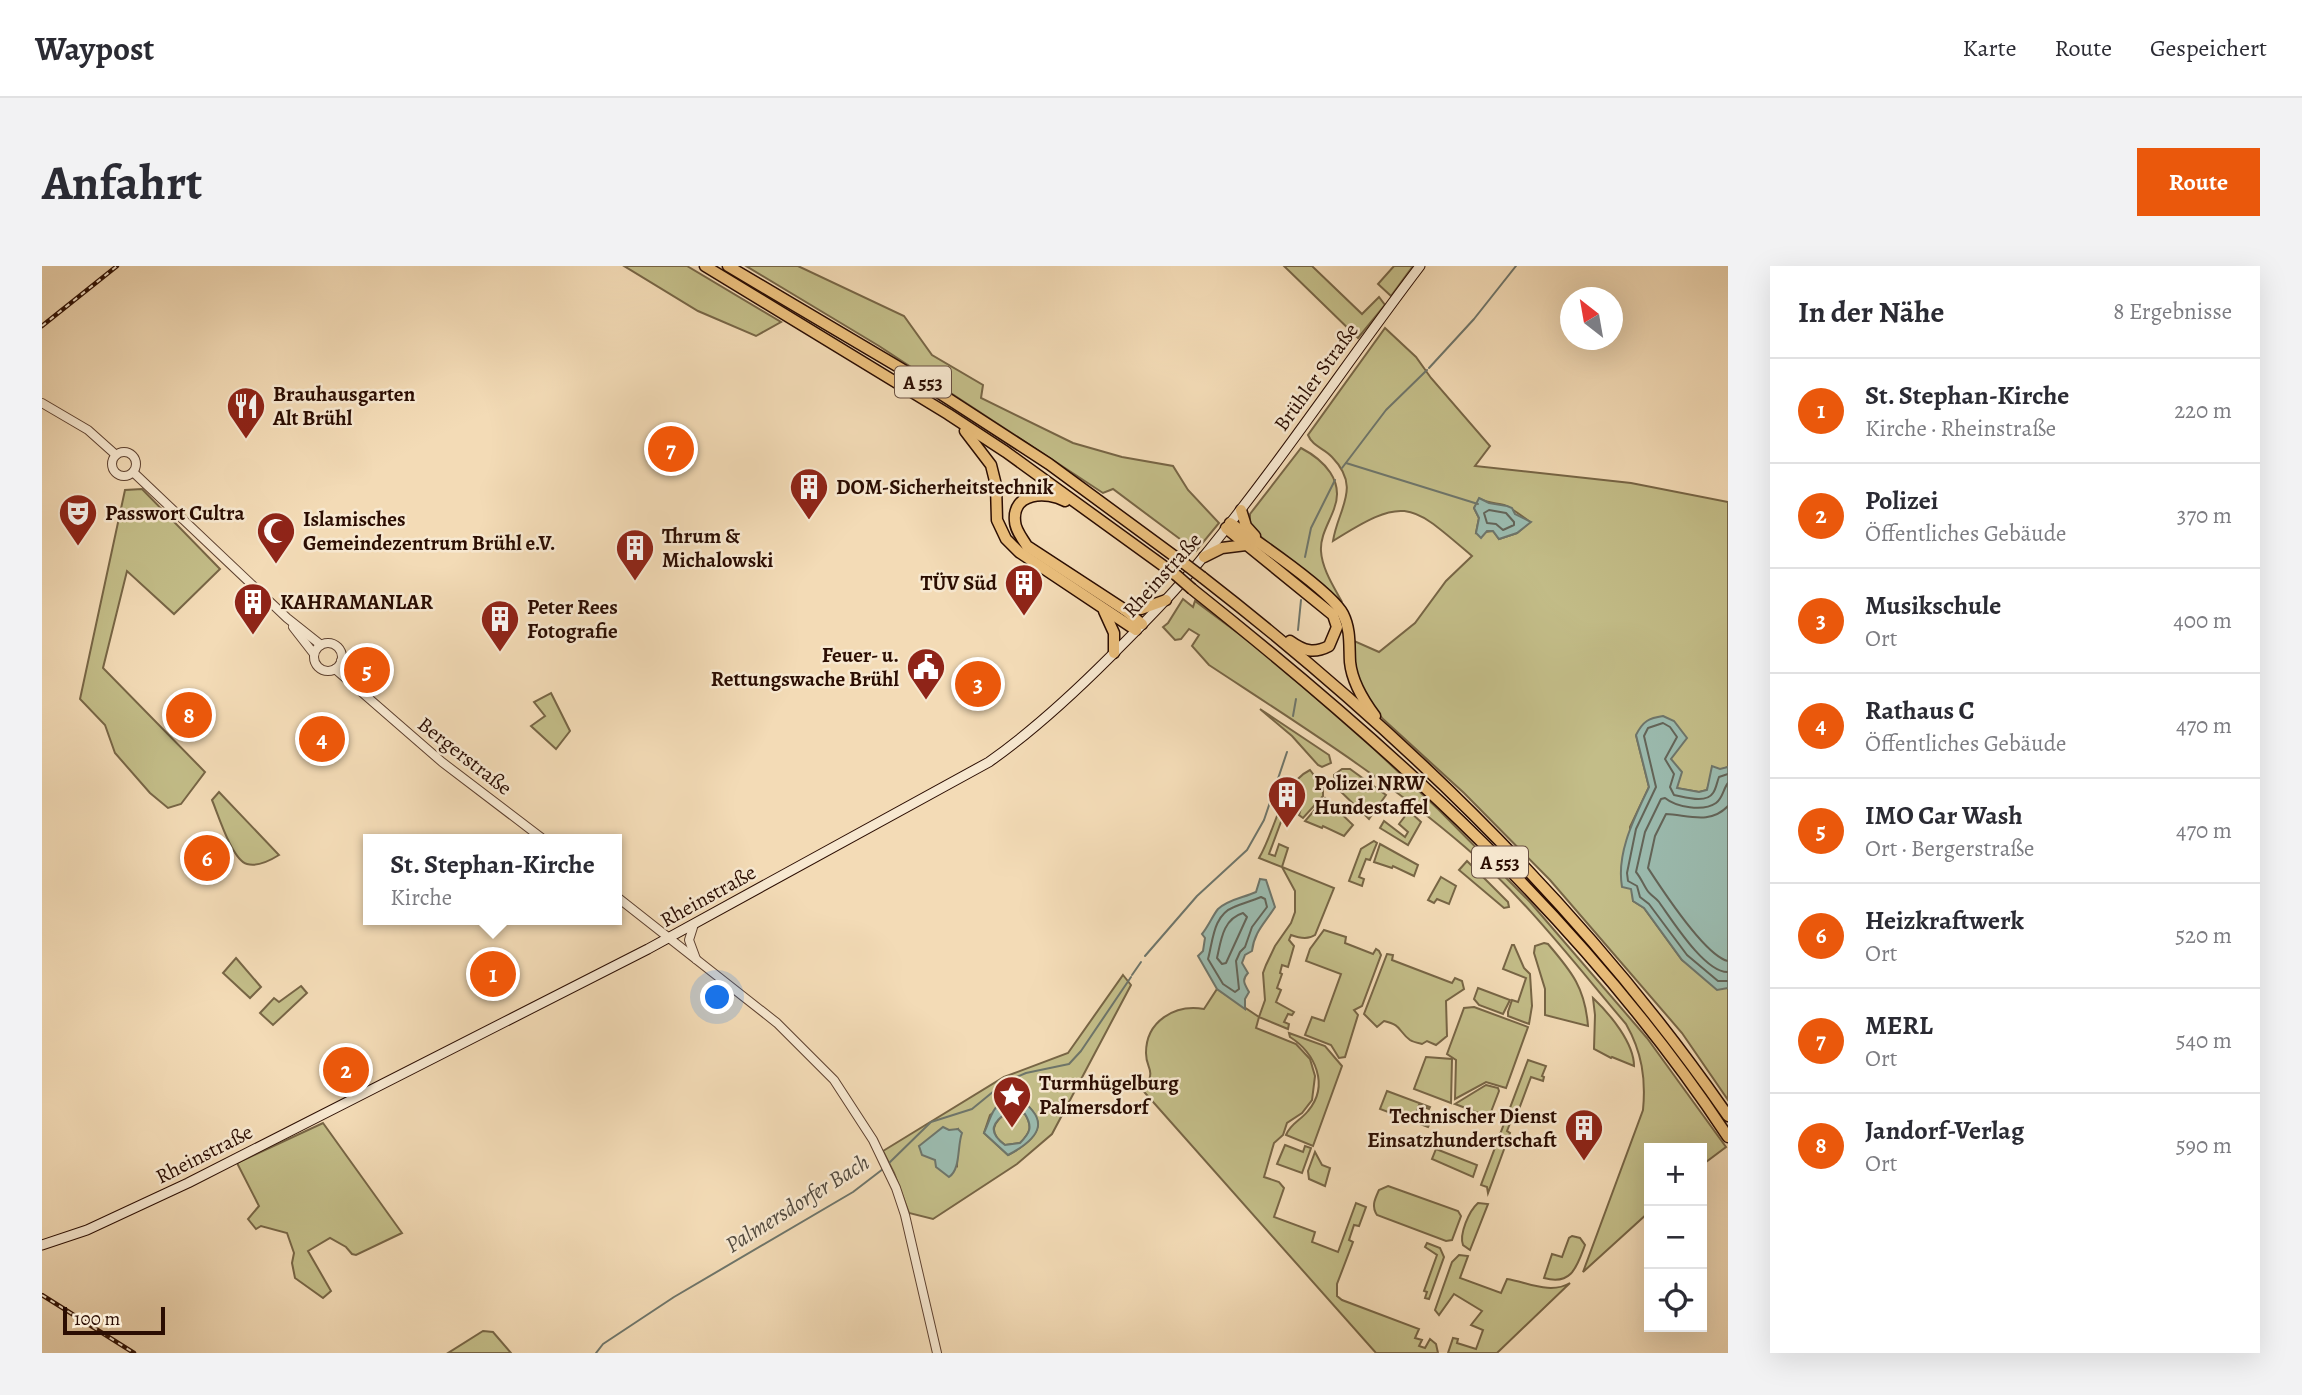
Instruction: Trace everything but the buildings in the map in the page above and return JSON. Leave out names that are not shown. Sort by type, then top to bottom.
[{"type":"highway","name":"A 553","points":[[705,266],[1006,452],[1176,575],[1314,686],[1398,761],[1541,903],[1630,1004],[1693,1084],[1728,1137]]},
{"type":"highway","name":"A 553","points":[[728,266],[907,372],[1049,464],[1251,615],[1392,737],[1565,909],[1660,1021],[1728,1115]]},
{"type":"highway","points":[[948,414],[973,439],[991,465],[996,485],[997,520],[1006,539],[1019,552],[1100,606],[1139,627]]},
{"type":"highway","points":[[1116,531],[1055,495],[1039,494],[1026,499],[1018,506],[1014,520],[1027,546],[1125,610],[1139,627]]},
{"type":"highway","points":[[1241,510],[1246,526],[1261,543],[1331,599],[1343,613],[1350,634],[1350,664],[1356,684],[1366,704],[1392,737]]},
{"type":"highway","points":[[1228,525],[1261,543]]},
{"type":"highway","points":[[1228,525],[1246,545],[1333,615],[1336,626],[1329,646],[1313,652],[1301,649],[1251,615]]},
{"type":"highway","points":[[1204,557],[1232,546],[1246,545]]},
{"type":"highway","points":[[1125,610],[1141,609],[1166,600]]},
{"type":"highway","points":[[1100,606],[1112,623],[1114,653]]},
{"type":"main road","name":"Brühler Straße","points":[[1241,510],[1420,266]]},
{"type":"main road","name":"Rheinstraße","points":[[42,1245],[87,1230],[188,1183],[694,924],[989,762],[1059,706],[1114,653],[1166,600],[1241,510]]},
{"type":"street","points":[[42,403],[88,430],[116,455]]},
{"type":"street","points":[[125,452],[133,456],[136,464],[133,472],[127,476],[117,475],[111,465],[116,455],[125,452]]},
{"type":"street","name":"Bergerstraße","points":[[133,472],[287,618],[321,645],[328,643],[338,647],[341,654],[338,665]]},
{"type":"street","name":"Bergerstraße","points":[[287,618],[314,654],[319,667],[327,670],[338,665]]},
{"type":"street","points":[[314,654],[321,645]]},
{"type":"street","name":"Bergerstraße","points":[[338,665],[432,754],[536,834]]},
{"type":"street","points":[[622,901],[777,1023],[834,1080],[890,1173],[905,1215],[937,1353]]},
{"type":"street","points":[[694,924],[689,940],[698,961]]},
{"type":"shaded area","points":[[624,266],[687,266],[781,322],[756,336],[698,311]]},
{"type":"shaded area","points":[[746,266],[798,266],[904,316],[932,355],[983,385],[981,398],[1073,443],[1122,457],[1173,466],[1188,490],[1219,523],[1196,551],[1113,489],[1103,493],[879,346]]},
{"type":"shaded area","points":[[1284,266],[1312,266],[1362,314],[1379,297],[1385,305],[1358,338]]},
{"type":"shaded area","points":[[1394,266],[1413,266],[1391,296],[1378,284]]},
{"type":"shaded area","points":[[1385,328],[1416,357],[1490,446],[1475,466],[1631,483],[1728,502],[1728,767],[1712,773],[1707,790],[1699,792],[1676,788],[1636,735],[1649,787],[1630,827],[1633,901],[1644,908],[1682,960],[1728,988],[1728,1100],[1682,1033],[1550,880],[1464,793],[1383,719],[1371,704],[1361,687],[1353,658],[1352,640],[1379,652],[1415,623],[1446,581],[1472,556],[1434,525],[1407,511],[1377,516],[1333,541],[1346,498],[1346,479],[1332,457],[1308,435]],"holes":[[[1480,499],[1506,506],[1530,522],[1517,533],[1499,539],[1493,531],[1476,533],[1479,518],[1474,508]]]},
{"type":"shaded area","points":[[1301,448],[1324,465],[1337,489],[1337,499],[1323,535],[1321,551],[1326,571],[1342,602],[1250,528],[1250,514]]},
{"type":"shaded area","points":[[142,489],[220,569],[174,614],[127,571],[103,668],[205,772],[181,804],[168,808],[150,793],[115,753],[105,725],[80,699],[125,490]]},
{"type":"shaded area","points":[[1183,599],[1193,607],[1195,601],[1266,654],[1438,809],[1530,902],[1647,1038],[1726,1147],[1707,1161],[1707,1143],[1644,1143],[1644,1217],[1583,1272],[1643,1110],[1642,1066],[1626,1024],[1529,910],[1465,847],[1372,774],[1209,665],[1192,646],[1199,635],[1189,629],[1181,639],[1175,640],[1163,627]]},
{"type":"shaded area","points":[[551,693],[570,731],[556,749],[531,726],[545,716],[534,702]]},
{"type":"shaded area","points":[[1260,709],[1329,755],[1331,763],[1322,767],[1318,765],[1292,736]]},
{"type":"shaded area","points":[[1342,769],[1350,769],[1386,795],[1369,819],[1335,786],[1334,775]]},
{"type":"shaded area","points":[[1310,770],[1323,787],[1323,796],[1303,818],[1299,815],[1301,808],[1288,803],[1269,854],[1275,856],[1279,844],[1288,848],[1282,867],[1259,858],[1285,797],[1300,777]]},
{"type":"shaded area","points":[[219,792],[279,855],[255,865],[241,861],[231,846],[212,800]]},
{"type":"shaded area","points":[[1325,798],[1353,825],[1344,836],[1305,821]]},
{"type":"shaded area","points":[[1409,811],[1421,822],[1408,845],[1380,828],[1384,821],[1405,837],[1408,832],[1399,824]]},
{"type":"shaded area","points":[[1374,841],[1377,843],[1370,860],[1366,859],[1359,877],[1364,879],[1362,886],[1349,881],[1361,849]]},
{"type":"shaded area","points":[[1380,844],[1418,865],[1414,876],[1393,866],[1392,868],[1374,862]]},
{"type":"shaded area","points":[[1467,861],[1508,902],[1509,907],[1504,908],[1459,870]]},
{"type":"shaded area","points":[[1282,867],[1334,888],[1315,935],[1303,938],[1291,935],[1289,940],[1294,946],[1288,967],[1282,965],[1277,988],[1281,990],[1276,1002],[1294,1012],[1292,1015],[1288,1014],[1284,1022],[1289,1024],[1288,1029],[1259,1017],[1265,1000],[1263,973],[1295,912],[1295,891]]},
{"type":"shaded area","points":[[1441,877],[1456,886],[1449,904],[1437,899],[1434,903],[1428,900]]},
{"type":"shaded area","points":[[1324,930],[1346,937],[1345,943],[1373,954],[1376,949],[1381,955],[1362,1006],[1354,1010],[1358,1015],[1345,1057],[1339,1058],[1331,1045],[1305,1035],[1312,1017],[1324,1021],[1341,974],[1306,961],[1310,949]]},
{"type":"shaded area","points":[[1548,944],[1576,981],[1584,1001],[1588,1026],[1545,1015],[1545,989],[1534,953],[1535,946]]},
{"type":"shaded area","points":[[1512,945],[1530,974],[1532,1006],[1529,1024],[1508,1016],[1512,1000],[1518,1002],[1526,978],[1503,969]]},
{"type":"shaded area","points":[[1387,954],[1393,955],[1392,960],[1452,983],[1455,978],[1462,981],[1464,989],[1446,1001],[1447,1036],[1436,1045],[1427,1041],[1422,1044],[1411,1041],[1397,1026],[1384,1021],[1377,1027],[1364,1014]]},
{"type":"shaded area","points":[[236,958],[261,987],[250,998],[223,973]]},
{"type":"shaded area","points":[[1123,975],[1131,985],[1052,1134],[1017,1164],[933,1219],[909,1213],[883,1151],[1004,1077],[1068,1053]],"holes":[[[1015,1096],[1033,1112],[1037,1127],[1028,1141],[1008,1155],[984,1133],[990,1115]],[[958,1129],[957,1166],[920,1146]]]},
{"type":"shaded area","points":[[301,986],[307,993],[273,1025],[260,1013],[274,998],[279,1002]]},
{"type":"shaded area","points":[[1478,988],[1510,1000],[1503,1014],[1479,1005],[1474,999]]},
{"type":"shaded area","points":[[1217,989],[1259,1017],[1256,1028],[1296,1044],[1310,1059],[1315,1076],[1312,1100],[1302,1113],[1287,1123],[1283,1135],[1274,1143],[1264,1177],[1279,1182],[1284,1188],[1274,1217],[1315,1232],[1312,1242],[1338,1252],[1356,1203],[1366,1207],[1359,1226],[1354,1225],[1349,1240],[1353,1242],[1337,1284],[1337,1296],[1419,1329],[1415,1338],[1422,1340],[1419,1346],[1425,1348],[1430,1339],[1436,1344],[1438,1353],[1376,1353],[1138,1085],[1147,1085],[1150,1072],[1147,1042],[1151,1032],[1164,1017],[1183,1009],[1204,1009]]},
{"type":"shaded area","points":[[1593,998],[1607,1012],[1626,1039],[1634,1066],[1594,1049]]},
{"type":"shaded area","points":[[1474,1007],[1528,1027],[1506,1088],[1486,1082],[1455,1099],[1456,1060],[1447,1054],[1464,1008]]},
{"type":"shaded area","points":[[1289,1033],[1325,1046],[1342,1066],[1313,1146],[1286,1135],[1315,1101],[1319,1080],[1312,1061]]},
{"type":"shaded area","points":[[1426,1057],[1452,1059],[1451,1103],[1414,1089]]},
{"type":"shaded area","points":[[1528,1060],[1546,1066],[1543,1081],[1531,1077],[1507,1131],[1510,1133],[1488,1193],[1487,1187],[1481,1185]]},
{"type":"shaded area","points":[[1486,1085],[1498,1088],[1499,1091],[1489,1117],[1455,1104]]},
{"type":"shaded area","points":[[1387,1091],[1430,1107],[1429,1109],[1419,1105],[1417,1110],[1437,1118],[1436,1121],[1420,1115],[1418,1121],[1429,1125],[1428,1127],[1380,1109]]},
{"type":"shaded area","points":[[1009,1111],[1025,1114],[1029,1130],[1020,1143],[1005,1145],[996,1136],[994,1127]]},
{"type":"shaded area","points":[[323,1123],[402,1233],[356,1255],[330,1238],[308,1251],[331,1291],[323,1298],[295,1278],[292,1263],[294,1253],[287,1233],[261,1226],[256,1229],[248,1219],[259,1206],[237,1163]]},
{"type":"shaded area","points":[[1285,1145],[1303,1152],[1305,1146],[1311,1148],[1302,1173],[1277,1164]]},
{"type":"shaded area","points":[[1436,1149],[1477,1165],[1473,1177],[1432,1159]]},
{"type":"shaded area","points":[[1315,1152],[1322,1165],[1330,1168],[1325,1186],[1309,1179],[1308,1171]]},
{"type":"shaded area","points":[[1388,1186],[1458,1211],[1461,1216],[1452,1240],[1446,1241],[1377,1215],[1374,1206],[1376,1196],[1379,1190]]},
{"type":"shaded area","points":[[1478,1203],[1488,1204],[1470,1250],[1463,1245],[1462,1235],[1468,1217]]},
{"type":"shaded area","points":[[1572,1236],[1580,1238],[1585,1245],[1576,1267],[1567,1277],[1553,1280],[1544,1278],[1552,1254],[1562,1257]]},
{"type":"shaded area","points":[[1427,1243],[1440,1248],[1444,1257],[1429,1299],[1425,1298],[1427,1292],[1424,1291],[1437,1255],[1425,1247]]},
{"type":"shaded area","points":[[1459,1255],[1468,1256],[1460,1278],[1501,1293],[1507,1279],[1547,1288],[1570,1283],[1497,1353],[1448,1353],[1453,1338],[1458,1339],[1457,1343],[1476,1349],[1483,1330],[1471,1325],[1482,1311],[1454,1294],[1439,1315],[1435,1310],[1452,1262]]},
{"type":"shaded area","points":[[483,1331],[493,1332],[511,1353],[448,1353]]},
{"type":"water","points":[[1479,498],[1512,508],[1515,514],[1531,522],[1517,533],[1499,539],[1493,531],[1487,531],[1481,538],[1476,533],[1479,518],[1474,508]]},
{"type":"water","points":[[1663,716],[1674,721],[1687,738],[1671,759],[1682,772],[1677,788],[1699,792],[1707,790],[1712,766],[1720,769],[1728,767],[1728,988],[1717,990],[1682,960],[1644,908],[1633,901],[1631,889],[1622,887],[1624,848],[1649,787],[1636,735],[1647,721]]},
{"type":"water","points":[[1260,879],[1266,880],[1275,907],[1258,933],[1252,951],[1245,955],[1242,963],[1248,973],[1244,980],[1249,992],[1245,999],[1245,1009],[1217,989],[1198,956],[1203,951],[1205,938],[1202,934],[1218,909],[1256,892]]},
{"type":"water","points":[[1015,1096],[1034,1112],[1038,1127],[1029,1141],[1008,1155],[984,1133],[994,1110]],"holes":[[[1009,1111],[1025,1114],[1030,1126],[1026,1136],[1020,1143],[1005,1145],[996,1136],[996,1123]]]},
{"type":"water","points":[[943,1127],[949,1130],[958,1129],[962,1133],[957,1163],[949,1177],[936,1167],[935,1160],[922,1155],[919,1146]]},
{"type":"waterway","name":"Palmersdorfer Bach","points":[[1429,368],[1474,319],[1516,266]]},
{"type":"waterway","name":"Palmersdorfer Bach","points":[[1342,468],[1386,410],[1427,370]]},
{"type":"waterway","points":[[1346,463],[1478,504]]},
{"type":"waterway","name":"Palmersdorfer Bach","points":[[1305,557],[1311,528],[1335,480]]},
{"type":"waterway","name":"Palmersdorfer Bach","points":[[1298,630],[1301,600]]},
{"type":"waterway","name":"Palmersdorfer Bach","points":[[1293,716],[1296,699]]},
{"type":"waterway","name":"Palmersdorfer Bach","points":[[1145,956],[1197,896],[1247,850],[1264,820],[1287,752]]},
{"type":"waterway","name":"Palmersdorfer Bach","points":[[1132,975],[1141,962]]},
{"type":"waterway","name":"Palmersdorfer Bach","points":[[887,1165],[931,1122],[972,1109],[1005,1082],[1026,1073],[1069,1064],[1081,1051],[1131,977]]},
{"type":"waterway","name":"Palmersdorfer Bach","points":[[596,1353],[603,1344],[674,1297],[853,1192],[883,1169]]},
{"type":"railway","points":[[42,326],[117,266]]},
{"type":"railway","points":[[42,1295],[134,1353]]},
{"type":"place","name":"Brauhausgarten Alt Brühl","points":[[246,440]]},
{"type":"place","name":"MERL","points":[[671,449]]},
{"type":"place","name":"DOM-Sicherheitstechnik","points":[[809,521]]},
{"type":"place","name":"Passwort Cultra","points":[[78,547]]},
{"type":"place","name":"Islamisches Gemeindezentrum Brühl e.V.","points":[[276,565]]},
{"type":"place","name":"Thrum & Michalowski","points":[[635,582]]},
{"type":"place","name":"TÜV Süd","points":[[1024,617]]},
{"type":"place","name":"KAHRAMANLAR","points":[[253,636]]},
{"type":"place","name":"Peter Rees Fotografie","points":[[500,653]]},
{"type":"place","name":"IMO Car Wash","points":[[367,670]]},
{"type":"place","name":"Musikschule","points":[[978,684]]},
{"type":"place","name":"Feuer- u. Rettungswache Brühl","points":[[926,701]]},
{"type":"place","name":"Jandorf-Verlag","points":[[189,715]]},
{"type":"place","name":"Rathaus C","points":[[322,739]]},
{"type":"place","name":"Polizei NRW Hundestaffel","points":[[1287,829]]},
{"type":"place","name":"Heizkraftwerk","points":[[207,858]]},
{"type":"place","name":"St. Stephan-Kirche","points":[[493,974]]},
{"type":"place","name":"Polizei","points":[[346,1070]]},
{"type":"place","name":"Turmhügelburg Palmersdorf","points":[[1012,1129]]},
{"type":"place","name":"Technischer Dienst Einsatzhundertschaft","points":[[1584,1162]]}]
